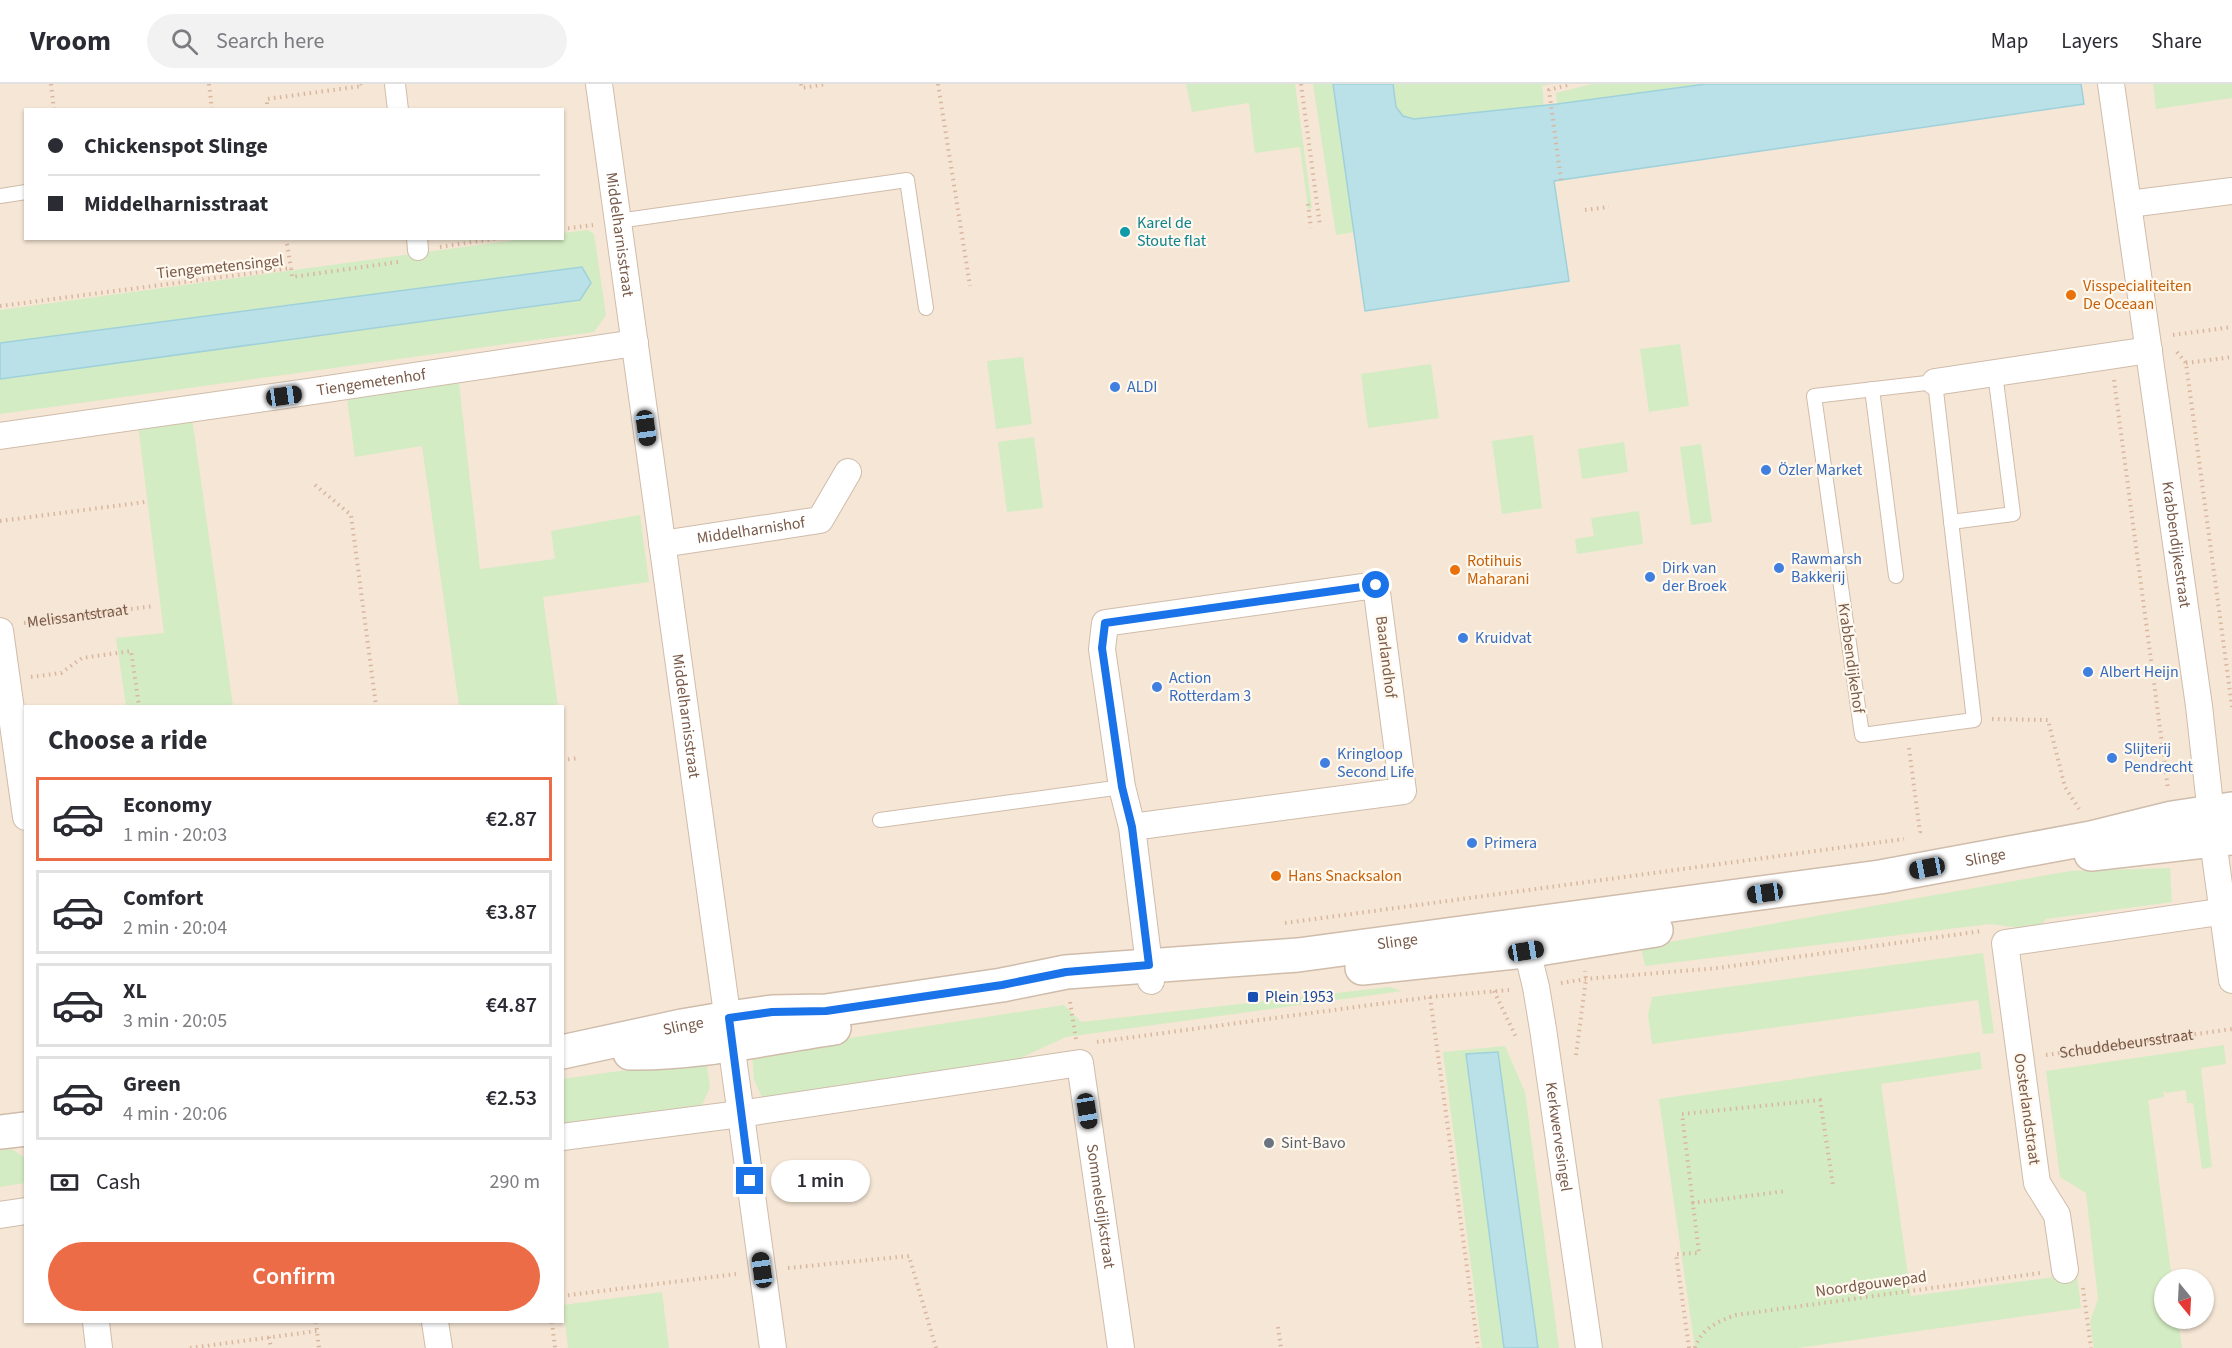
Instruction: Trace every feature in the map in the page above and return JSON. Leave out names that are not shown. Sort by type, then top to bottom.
[{"type":"street","points":[[395,84],[398,108]]},
{"type":"street","name":"Middelharnisstraat","points":[[599,84],[773,1348]]},
{"type":"street","name":"Krabbendijkestraat","points":[[2111,84],[2129,204],[2161,344],[2209,796],[2221,824]]},
{"type":"street","points":[[2129,204],[2232,191]]},
{"type":"street","name":"Tiengemetenhof","points":[[0,436],[635,343]]},
{"type":"street","name":"Krabbendijkehof","points":[[1935,382],[2114,355],[2161,344]]},
{"type":"street","name":"Middelharnishof","points":[[663,544],[820,520],[848,472]]},
{"type":"street","name":"Baarlandhof","points":[[1132,827],[1403,791],[1376,585],[1105,623],[1102,648],[1122,787],[1132,827],[1150,973]]},
{"type":"street","points":[[12,627],[7,680],[24,803]]},
{"type":"street","name":"Slinge","points":[[564,1053],[682,1026],[730,1031],[1069,991],[1150,973],[1298,955],[1524,938],[2091,838],[2149,822],[2221,824]]},
{"type":"street","points":[[2221,824],[2232,980]]},
{"type":"street","name":"Oosterlandstraat","points":[[2065,1270],[2057,1215],[2037,1183],[2005,943],[2227,911]]},
{"type":"street","name":"Kerkwervesingel","points":[[1524,938],[1543,1029],[1589,1348]]},
{"type":"street","name":"Slinge","points":[[730,1031],[772,1012],[826,1011],[1002,985],[1066,972],[1150,973]]},
{"type":"street","points":[[564,1137],[740,1114],[1080,1063]]},
{"type":"street","name":"Sommelsdijkstraat","points":[[1080,1063],[1122,1348]]},
{"type":"street","points":[[0,1132],[24,1129]]},
{"type":"street","points":[[0,1215],[24,1211]]},
{"type":"street","points":[[96,1323],[99,1348]]},
{"type":"street","points":[[435,1323],[439,1348]]},
{"type":"lane","points":[[618,221],[907,180],[926,308]]},
{"type":"lane","points":[[0,196],[24,192]]},
{"type":"lane","points":[[1951,522],[2013,514],[1995,373]]},
{"type":"lane","name":"Krabbendijkehof","points":[[1935,382],[1974,720],[1862,735],[1814,396],[1872,389],[1935,382]]},
{"type":"lane","points":[[1872,389],[1896,576]]},
{"type":"lane","points":[[880,820],[1122,787]]},
{"type":"path","points":[[51,84],[54,108]]},
{"type":"path","points":[[209,84],[212,108]]},
{"type":"path","points":[[267,108],[267,99],[362,86],[361,84]]},
{"type":"path","points":[[801,84],[802,88],[827,84]]},
{"type":"path","points":[[938,84],[970,286]]},
{"type":"path","points":[[1301,84],[1320,226]]},
{"type":"path","points":[[1561,180],[1549,90],[1571,84]]},
{"type":"path","points":[[1308,204],[1311,228]]},
{"type":"path","points":[[1585,210],[1609,207]]},
{"type":"path","points":[[286,240],[291,268]]},
{"type":"path","name":"Tiengemetensingel","points":[[0,306],[291,268],[292,277],[419,259],[417,244],[472,240]]},
{"type":"path","points":[[963,241],[970,240]]},
{"type":"path","points":[[2161,344],[2232,327]]},
{"type":"path","points":[[2161,344],[2186,363],[2232,357]]},
{"type":"path","points":[[2114,355],[2113,376],[2169,791]]},
{"type":"path","name":"Krabbendijkestraat","points":[[2186,363],[2232,707]]},
{"type":"path","points":[[315,485],[351,515],[376,705]]},
{"type":"path","points":[[0,521],[145,502]]},
{"type":"path","name":"Melissantstraat","points":[[12,627],[154,606]]},
{"type":"path","points":[[7,680],[61,673],[82,658],[131,651],[139,705]]},
{"type":"path","points":[[1991,718],[2048,720],[2065,787],[2080,810],[2080,815]]},
{"type":"path","points":[[1908,729],[1920,832],[1918,837]]},
{"type":"path","points":[[564,760],[579,758]]},
{"type":"path","name":"Slinge","points":[[1275,924],[1509,890],[1930,836]]},
{"type":"path","name":"Kerkwervesingel","points":[[1578,1063],[1576,1051],[1586,979]]},
{"type":"path","points":[[1069,991],[1080,1063]]},
{"type":"path","points":[[1430,997],[1478,1348]]},
{"type":"path","name":"Schuddebeursstraat","points":[[2020,1058],[2232,1029]]},
{"type":"path","points":[[1689,1348],[1676,1254],[1699,1252],[1682,1114],[1820,1100],[1833,1185]]},
{"type":"path","points":[[1692,1203],[1786,1191]]},
{"type":"path","points":[[909,1256],[936,1348]]},
{"type":"path","points":[[2065,1270],[2080,1267],[2091,1348]]},
{"type":"path","name":"Noordgouwepad","points":[[1695,1348],[1698,1340],[1714,1323],[1736,1315],[2065,1270]]},
{"type":"path","points":[[316,1323],[319,1348]]},
{"type":"path","points":[[552,1323],[555,1348]]},
{"type":"path","points":[[1278,1327],[1281,1348]]},
{"type":"path","points":[[190,1348],[317,1331]]},
{"type":"path","points":[[269,1337],[271,1348]]},
{"type":"shaded area","points":[[0,84],[2232,84],[2232,1348],[0,1348]]},
{"type":"green space","points":[[1186,84],[1295,84],[1312,208],[1308,209],[1300,147],[1255,153],[1249,103],[1192,112]]},
{"type":"green space","points":[[1313,84],[1333,84],[1355,232],[1336,235]]},
{"type":"green space","points":[[1393,84],[1551,84],[1542,86],[1544,105],[1414,119],[1403,116],[1396,107]]},
{"type":"green space","points":[[1592,84],[1706,84],[1557,104],[1556,93]]},
{"type":"green space","points":[[2153,84],[2232,84],[2232,98],[2156,109]]},
{"type":"green space","points":[[588,230],[594,234],[606,315],[594,332],[0,414],[0,379],[579,301],[581,267],[0,343],[0,310],[515,240],[564,240],[564,233]]},
{"type":"green space","points":[[1680,344],[1689,406],[1649,412],[1640,349]]},
{"type":"green space","points":[[1023,357],[1032,424],[996,429],[987,361]]},
{"type":"green space","points":[[1431,364],[1439,418],[1368,428],[1361,374]]},
{"type":"green space","points":[[459,383],[480,569],[555,559],[551,531],[640,515],[649,582],[543,597],[558,705],[459,705],[422,446],[355,457],[347,399]]},
{"type":"green space","points":[[192,418],[233,705],[126,705],[116,638],[164,633],[138,425]]},
{"type":"green space","points":[[1533,435],[1542,508],[1502,514],[1492,441]]},
{"type":"green space","points":[[1034,437],[1043,508],[1007,512],[998,442]]},
{"type":"green space","points":[[1624,442],[1628,472],[1582,479],[1578,449]]},
{"type":"green space","points":[[1701,444],[1712,522],[1691,525],[1680,447]]},
{"type":"green space","points":[[1639,511],[1643,544],[1577,554],[1575,539],[1594,536],[1591,518]]},
{"type":"green space","points":[[2170,868],[2172,902],[2046,919],[2037,930],[1990,924],[1645,966],[1641,947],[2070,871]]},
{"type":"green space","points":[[1983,953],[1994,1033],[1983,1034],[1978,1000],[1652,1044],[1648,1015],[1652,997]]},
{"type":"green space","points":[[1390,987],[1402,991],[1066,1037],[1007,1064],[982,1068],[762,1097],[754,1080],[752,1053],[1064,1005],[1081,1022]]},
{"type":"green space","points":[[2224,1045],[2226,1064],[2201,1068],[2212,1167],[2202,1169],[2193,1103],[2187,1103],[2186,1090],[2166,1093],[2163,1091],[2164,1097],[2148,1100],[2171,1269],[2154,1269],[2154,1329],[2179,1329],[2182,1348],[2094,1348],[2090,1322],[2098,1299],[2086,1193],[2060,1177],[2046,1071]]},
{"type":"green space","points":[[1505,1046],[1525,1092],[1559,1348],[1538,1348],[1497,1052],[1466,1055],[1504,1348],[1482,1348],[1443,1052]]},
{"type":"green space","points":[[1980,1052],[1982,1069],[1881,1084],[1911,1296],[2077,1274],[2081,1308],[1798,1348],[1695,1348],[1659,1099]]},
{"type":"green space","points":[[706,1059],[710,1087],[702,1105],[564,1123],[564,1079]]},
{"type":"green space","points":[[12,1149],[24,1157],[24,1183],[0,1187],[0,1150]]},
{"type":"green space","points":[[662,1292],[669,1348],[568,1348],[564,1305]]},
{"type":"water","points":[[1333,84],[1393,84],[1396,107],[1403,116],[1414,119],[1557,104],[1706,84],[2081,84],[2084,104],[1554,181],[1569,281],[1365,311]]},
{"type":"water","points":[[582,267],[591,283],[580,300],[0,379],[0,343]]},
{"type":"water","points":[[1498,1052],[1538,1348],[1504,1348],[1466,1054]]},
{"type":"place","name":"Karel de Stoute flat","points":[[1125,232]]},
{"type":"place","name":"Visspecialiteiten De Oceaan","points":[[2071,295]]},
{"type":"place","name":"ALDI","points":[[1115,387]]},
{"type":"place","name":"Özler Market","points":[[1766,470]]},
{"type":"place","name":"Rawmarsh Bakkerij","points":[[1779,568]]},
{"type":"place","name":"Rotihuis Maharani","points":[[1455,570]]},
{"type":"place","name":"Dirk van der Broek","points":[[1650,577]]},
{"type":"place","name":"Kruidvat","points":[[1463,638]]},
{"type":"place","name":"Albert Heijn","points":[[2088,672]]},
{"type":"place","name":"Action Rotterdam 3","points":[[1157,687]]},
{"type":"place","name":"Slijterij Pendrecht","points":[[2112,758]]},
{"type":"place","name":"Kringloop Second Life","points":[[1325,763]]},
{"type":"place","name":"Primera","points":[[1472,843]]},
{"type":"place","name":"Hans Snacksalon","points":[[1276,876]]},
{"type":"place","name":"Plein 1953","points":[[1253,997]]},
{"type":"place","name":"Sint-Bavo","points":[[1269,1143]]},
{"type":"route","points":[[750,1181],[731,1050],[729,1018],[772,1012],[826,1011],[1002,985],[1066,972],[1149,965],[1132,827],[1122,787],[1102,648],[1105,623],[1376,585]]}]
